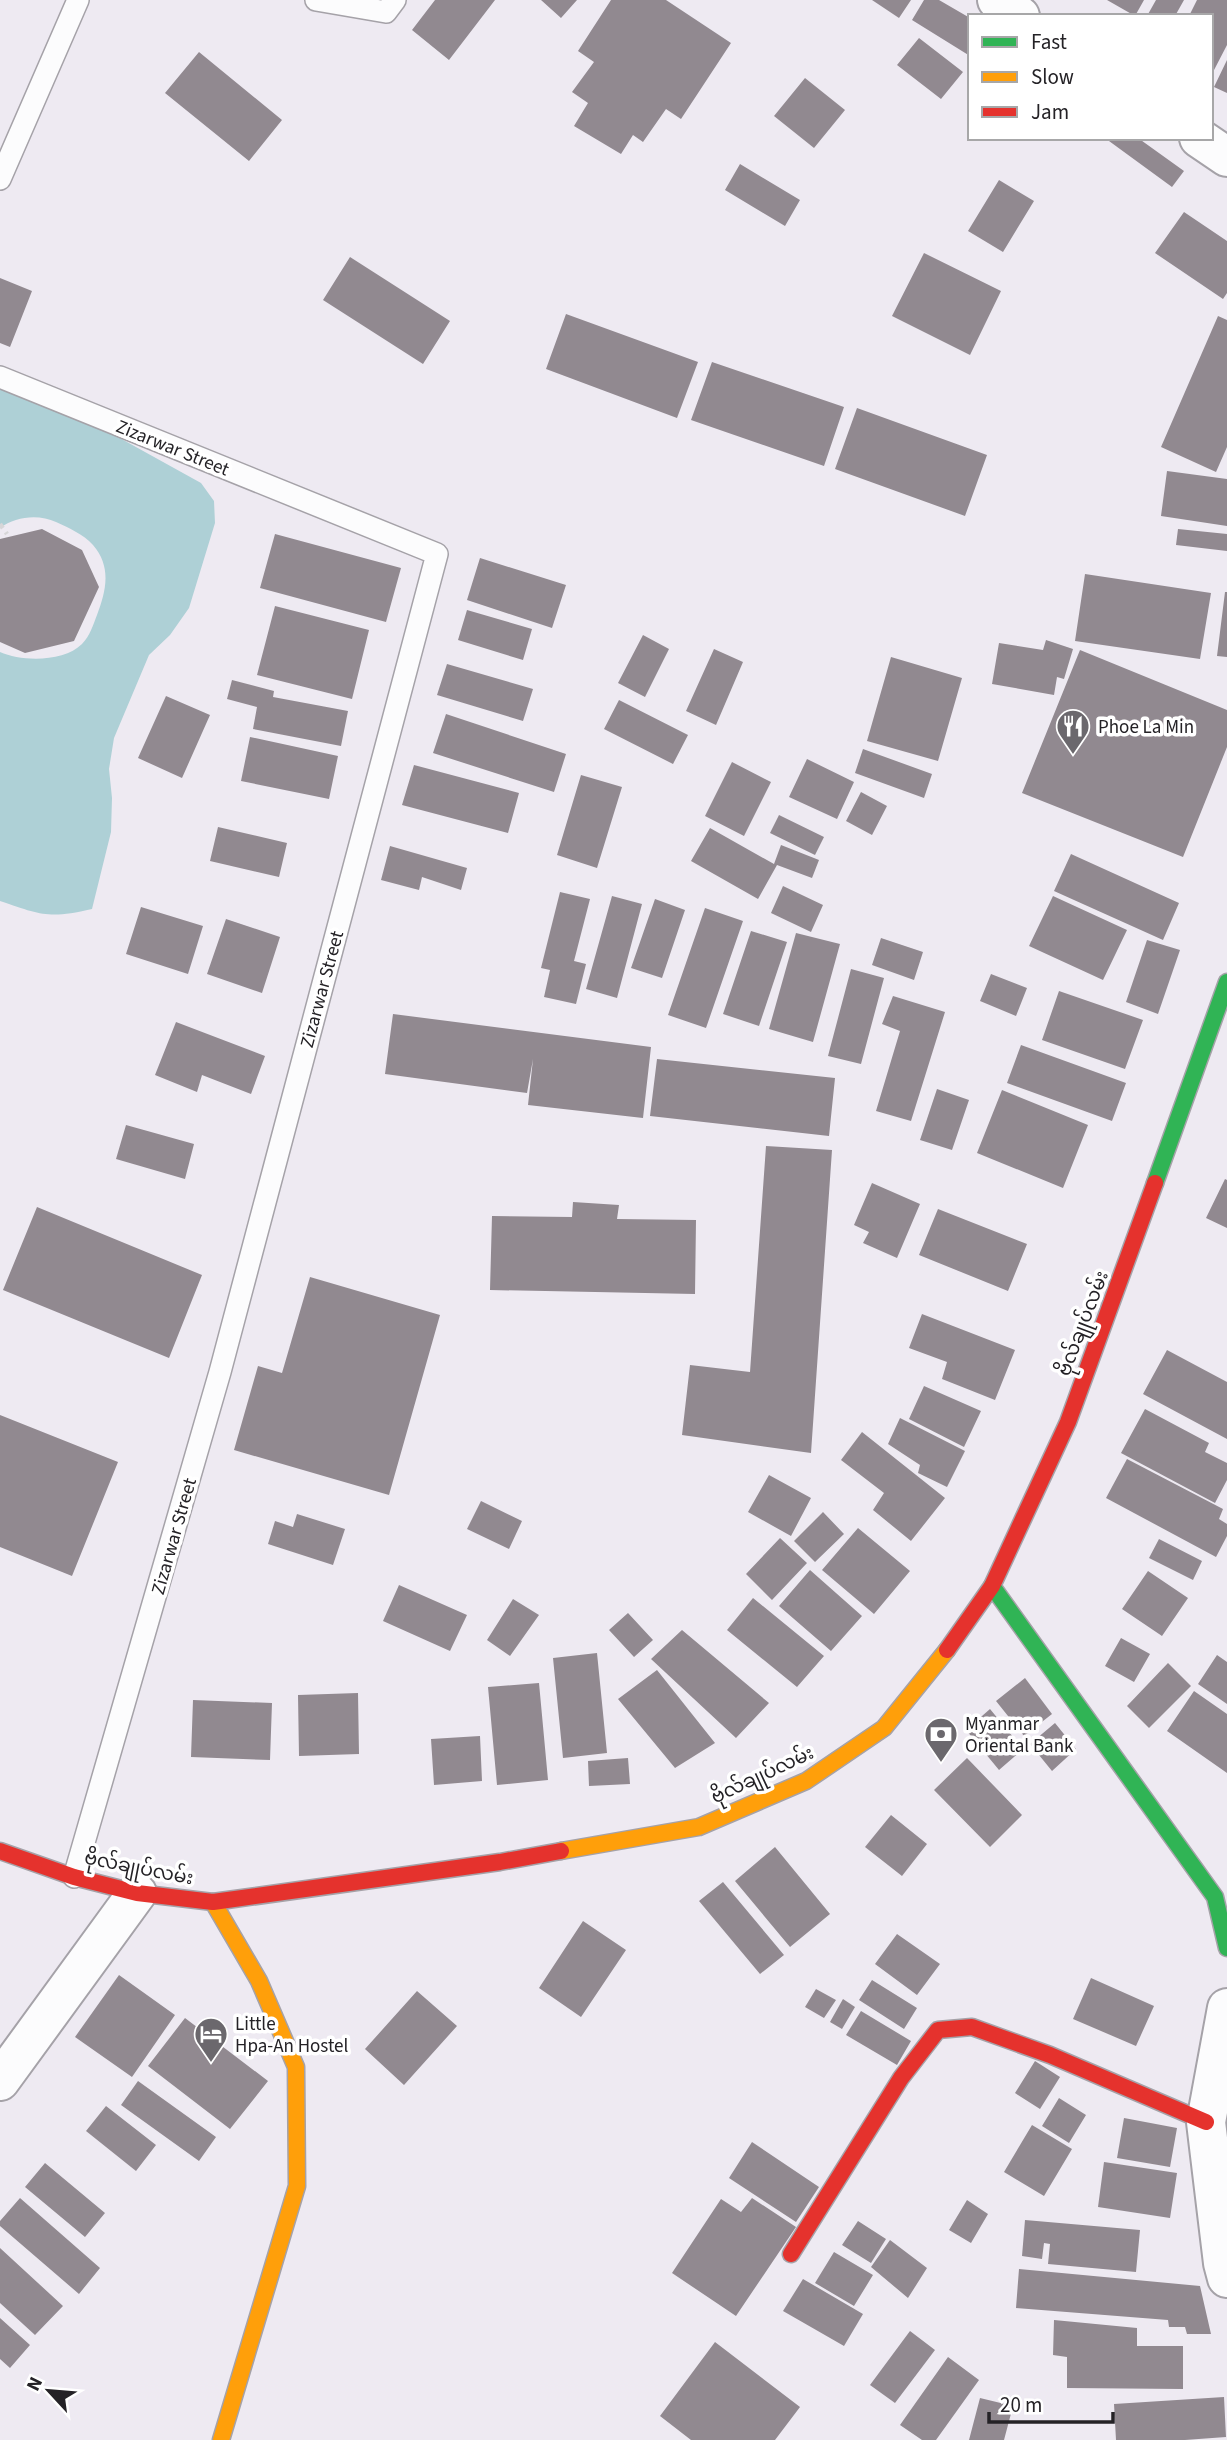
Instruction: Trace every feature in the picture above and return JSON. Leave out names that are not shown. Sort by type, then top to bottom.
[{"type":"main road","name":"ဗိုလ်ချုပ်လမ်း","points":[[0,1851],[74,1877],[137,1893],[213,1902],[500,1862],[699,1827],[806,1781],[884,1728],[938,1664],[992,1586],[1068,1422],[1227,982]]},
{"type":"main road","points":[[992,1586],[1130,1781],[1221,1887],[1227,1948]]},
{"type":"main road","points":[[213,1902],[259,1981],[296,2067],[296,2186],[221,2440]]},
{"type":"main road","points":[[791,2254],[901,2078],[938,2030],[972,2027],[1050,2055],[1206,2122]]},
{"type":"street","points":[[997,0],[1017,14]]},
{"type":"street","points":[[1202,140],[1227,157]]},
{"type":"street","points":[[0,2081],[137,1893]]},
{"type":"street","points":[[1227,2008],[1206,2122],[1227,2278]]},
{"type":"lane","points":[[0,179],[78,0]]},
{"type":"lane","points":[[316,0],[386,12],[395,0]]},
{"type":"lane","name":"Zizarwar Street","points":[[0,377],[437,554],[220,1372],[74,1877]]},
{"type":"water","points":[[0,385],[89,421],[201,483],[214,501],[215,523],[189,608],[170,635],[149,655],[114,738],[109,769],[111,832],[92,909],[65,914],[45,914],[0,901],[0,652],[42,659],[65,654],[82,644],[91,630],[100,606],[105,588],[105,570],[99,553],[89,541],[56,522],[28,518],[13,521],[0,528]]},
{"type":"building","points":[[435,0],[495,0],[449,60],[412,30]]},
{"type":"building","points":[[541,0],[577,0],[561,18]]},
{"type":"building","points":[[611,0],[666,0],[731,43],[681,119],[666,109],[643,142],[633,135],[621,154],[574,126],[588,103],[572,92],[594,62],[578,51]]},
{"type":"building","points":[[872,0],[911,0],[899,18]]},
{"type":"building","points":[[924,0],[939,0],[968,17],[968,55],[912,20]]},
{"type":"building","points":[[1107,0],[1144,0],[1136,14]]},
{"type":"building","points":[[1156,0],[1184,0],[1176,14],[1148,14]]},
{"type":"building","points":[[1197,0],[1227,0],[1227,45],[1213,72],[1213,14],[1190,14]]},
{"type":"building","points":[[919,38],[963,72],[941,99],[897,65]]},
{"type":"building","points":[[199,52],[282,120],[249,161],[165,93]]},
{"type":"building","points":[[1227,60],[1227,93],[1214,87]]},
{"type":"building","points":[[805,78],[845,110],[814,148],[774,116]]},
{"type":"building","points":[[1141,140],[1184,171],[1172,187],[1109,141]]},
{"type":"building","points":[[740,164],[800,200],[785,226],[725,190]]},
{"type":"building","points":[[999,180],[1034,201],[1003,252],[968,231]]},
{"type":"building","points":[[1184,212],[1227,241],[1227,293],[1223,299],[1155,253]]},
{"type":"building","points":[[924,253],[1001,291],[970,355],[892,316]]},
{"type":"building","points":[[350,257],[450,321],[423,364],[323,300]]},
{"type":"building","points":[[0,278],[32,291],[10,347],[0,343]]},
{"type":"building","points":[[566,314],[698,362],[677,418],[546,369]]},
{"type":"building","points":[[1218,316],[1227,320],[1227,447],[1216,472],[1161,447]]},
{"type":"building","points":[[712,362],[844,407],[824,466],[691,420]]},
{"type":"building","points":[[857,408],[987,455],[965,516],[835,469]]},
{"type":"building","points":[[1167,471],[1227,479],[1227,526],[1161,516]]},
{"type":"building","points":[[42,529],[82,550],[99,587],[74,641],[25,653],[0,642],[0,539]]},
{"type":"building","points":[[1178,529],[1227,534],[1227,551],[1176,545]]},
{"type":"building","points":[[275,534],[401,568],[386,622],[260,588]]},
{"type":"building","points":[[480,558],[566,585],[552,628],[467,600]]},
{"type":"building","points":[[1085,574],[1211,593],[1200,659],[1075,641]]},
{"type":"building","points":[[1227,592],[1227,657],[1217,656]]},
{"type":"building","points":[[275,606],[369,630],[352,699],[257,675]]},
{"type":"building","points":[[467,610],[532,629],[523,660],[458,640]]},
{"type":"building","points":[[643,635],[669,649],[645,697],[618,683]]},
{"type":"building","points":[[1046,640],[1073,649],[1064,679],[1057,677],[1054,695],[992,684],[999,643],[1043,650]]},
{"type":"building","points":[[714,649],[743,662],[716,725],[686,711]]},
{"type":"building","points":[[1080,650],[1227,710],[1227,747],[1183,857],[1022,793]]},
{"type":"building","points":[[891,657],[962,678],[938,761],[867,741]]},
{"type":"building","points":[[447,664],[533,689],[523,721],[437,695]]},
{"type":"building","points":[[232,680],[274,691],[273,697],[348,711],[341,746],[253,729],[257,707],[227,699]]},
{"type":"building","points":[[166,696],[210,715],[182,778],[138,758]]},
{"type":"building","points":[[619,700],[688,735],[673,764],[604,729]]},
{"type":"building","points":[[446,714],[566,754],[554,792],[433,753]]},
{"type":"building","points":[[250,737],[338,756],[329,799],[241,781]]},
{"type":"building","points":[[863,749],[932,774],[924,798],[855,773]]},
{"type":"building","points":[[807,759],[854,782],[837,819],[789,797]]},
{"type":"building","points":[[732,762],[771,782],[744,836],[705,816]]},
{"type":"building","points":[[414,765],[519,793],[508,833],[402,805]]},
{"type":"building","points":[[581,775],[622,787],[597,868],[557,855]]},
{"type":"building","points":[[861,792],[887,806],[872,835],[846,821]]},
{"type":"building","points":[[779,815],[824,837],[815,855],[770,833]]},
{"type":"building","points":[[218,827],[287,843],[279,877],[210,861]]},
{"type":"building","points":[[710,828],[774,864],[781,845],[819,860],[812,878],[777,865],[758,899],[691,861]]},
{"type":"building","points":[[390,846],[467,868],[461,890],[422,877],[419,890],[381,880]]},
{"type":"building","points":[[1071,854],[1179,903],[1163,940],[1054,891]]},
{"type":"building","points":[[783,886],[823,905],[811,932],[771,913]]},
{"type":"building","points":[[560,892],[590,899],[574,961],[586,964],[576,1004],[544,997],[550,970],[541,968]]},
{"type":"building","points":[[612,896],[642,904],[617,998],[586,989]]},
{"type":"building","points":[[1053,896],[1127,930],[1103,980],[1029,946]]},
{"type":"building","points":[[655,899],[685,910],[662,978],[631,968]]},
{"type":"building","points":[[141,907],[203,926],[188,974],[126,954]]},
{"type":"building","points":[[705,908],[743,921],[706,1028],[668,1015]]},
{"type":"building","points":[[226,919],[280,937],[262,993],[207,974]]},
{"type":"building","points":[[751,931],[787,942],[759,1026],[723,1014]]},
{"type":"building","points":[[796,933],[840,944],[813,1042],[769,1029]]},
{"type":"building","points":[[881,938],[923,952],[914,980],[872,965]]},
{"type":"building","points":[[1147,940],[1180,950],[1158,1014],[1126,1002]]},
{"type":"building","points":[[851,969],[884,978],[861,1064],[828,1056]]},
{"type":"building","points":[[991,974],[1027,988],[1016,1016],[980,1001]]},
{"type":"building","points":[[1059,991],[1143,1020],[1125,1069],[1042,1040]]},
{"type":"building","points":[[893,996],[945,1012],[911,1121],[876,1111],[900,1031],[882,1024]]},
{"type":"building","points":[[393,1014],[651,1047],[643,1118],[528,1105],[533,1059],[527,1093],[385,1074]]},
{"type":"building","points":[[176,1022],[265,1056],[251,1094],[202,1075],[197,1092],[155,1075]]},
{"type":"building","points":[[1021,1045],[1126,1083],[1112,1121],[1007,1083]]},
{"type":"building","points":[[657,1059],[835,1078],[829,1136],[650,1116]]},
{"type":"building","points":[[937,1089],[969,1100],[952,1150],[920,1140]]},
{"type":"building","points":[[1002,1090],[1088,1125],[1063,1188],[977,1153]]},
{"type":"building","points":[[126,1125],[194,1144],[185,1179],[116,1159]]},
{"type":"building","points":[[766,1146],[832,1150],[811,1453],[682,1435],[690,1365],[750,1372]]},
{"type":"building","points":[[1225,1179],[1227,1180],[1227,1228],[1206,1218]]},
{"type":"building","points":[[872,1183],[920,1204],[897,1258],[863,1243],[869,1232],[854,1225]]},
{"type":"building","points":[[573,1202],[619,1205],[617,1219],[696,1220],[695,1294],[490,1290],[492,1216],[572,1217]]},
{"type":"building","points":[[37,1207],[202,1275],[169,1358],[3,1290]]},
{"type":"building","points":[[938,1209],[1027,1244],[1008,1291],[919,1255]]},
{"type":"building","points":[[310,1277],[440,1315],[389,1495],[234,1450],[258,1366],[282,1373]]},
{"type":"building","points":[[922,1314],[1015,1350],[995,1400],[942,1379],[947,1362],[909,1348]]},
{"type":"building","points":[[1167,1350],[1227,1382],[1227,1439],[1143,1394]]},
{"type":"building","points":[[924,1386],[981,1411],[964,1447],[909,1419]]},
{"type":"building","points":[[1145,1409],[1209,1443],[1205,1452],[1227,1463],[1227,1480],[1215,1503],[1121,1453]]},
{"type":"building","points":[[0,1415],[118,1462],[72,1576],[0,1547]]},
{"type":"building","points":[[900,1418],[965,1451],[947,1487],[918,1473],[920,1465],[888,1444]]},
{"type":"building","points":[[862,1432],[945,1498],[911,1541],[873,1510],[884,1493],[841,1460]]},
{"type":"building","points":[[1127,1459],[1223,1509],[1219,1519],[1227,1524],[1227,1536],[1216,1557],[1106,1498]]},
{"type":"building","points":[[769,1475],[811,1498],[791,1536],[748,1512]]},
{"type":"building","points":[[481,1501],[522,1521],[509,1549],[467,1529]]},
{"type":"building","points":[[823,1512],[844,1534],[815,1562],[794,1541]]},
{"type":"building","points":[[297,1514],[345,1529],[333,1565],[268,1544],[275,1521],[293,1527]]},
{"type":"building","points":[[858,1528],[910,1571],[874,1614],[822,1570]]},
{"type":"building","points":[[780,1538],[807,1563],[772,1600],[746,1574]]},
{"type":"building","points":[[1159,1539],[1202,1561],[1193,1580],[1149,1558]]},
{"type":"building","points":[[810,1570],[862,1616],[831,1651],[779,1606]]},
{"type":"building","points":[[1148,1571],[1188,1598],[1162,1636],[1122,1609]]},
{"type":"building","points":[[399,1585],[467,1615],[450,1651],[383,1621]]},
{"type":"building","points":[[753,1598],[824,1656],[797,1687],[727,1630]]},
{"type":"building","points":[[513,1599],[539,1615],[510,1656],[487,1640]]},
{"type":"building","points":[[628,1613],[653,1640],[634,1657],[609,1630]]},
{"type":"building","points":[[682,1630],[769,1703],[736,1738],[651,1659]]},
{"type":"building","points":[[1121,1638],[1150,1654],[1134,1682],[1105,1666]]},
{"type":"building","points":[[597,1653],[607,1753],[563,1758],[553,1658]]},
{"type":"building","points":[[1217,1655],[1227,1662],[1227,1704],[1198,1684]]},
{"type":"building","points":[[1168,1663],[1191,1686],[1149,1728],[1127,1706]]},
{"type":"building","points":[[657,1670],[715,1743],[675,1768],[618,1699]]},
{"type":"building","points":[[1025,1678],[1052,1714],[1024,1736],[996,1701]]},
{"type":"building","points":[[539,1683],[548,1780],[497,1785],[488,1687]]},
{"type":"building","points":[[1194,1691],[1227,1714],[1227,1773],[1167,1731]]},
{"type":"building","points":[[358,1693],[359,1754],[299,1756],[298,1695]]},
{"type":"building","points":[[193,1700],[272,1703],[270,1760],[191,1757]]},
{"type":"building","points":[[990,1709],[1023,1749],[999,1770],[966,1730]]},
{"type":"building","points":[[1055,1723],[1076,1749],[1052,1771],[1030,1744]]},
{"type":"building","points":[[480,1736],[482,1781],[434,1785],[431,1739]]},
{"type":"building","points":[[628,1758],[630,1784],[589,1786],[588,1761]]},
{"type":"building","points":[[967,1758],[1022,1815],[990,1847],[934,1790]]},
{"type":"building","points":[[891,1815],[927,1844],[902,1876],[865,1847]]},
{"type":"building","points":[[775,1847],[830,1914],[790,1947],[735,1881]]},
{"type":"building","points":[[723,1882],[784,1955],[760,1974],[699,1901]]},
{"type":"building","points":[[583,1921],[626,1950],[581,2017],[539,1988]]},
{"type":"building","points":[[897,1934],[940,1964],[917,1995],[875,1964]]},
{"type":"building","points":[[119,1975],[175,2015],[132,2077],[75,2037]]},
{"type":"building","points":[[1091,1978],[1154,2006],[1136,2046],[1073,2019]]},
{"type":"building","points":[[872,1980],[917,2008],[904,2029],[859,2000]]},
{"type":"building","points":[[816,1989],[836,2000],[824,2018],[805,2007]]},
{"type":"building","points":[[417,1991],[457,2026],[404,2085],[365,2049]]},
{"type":"building","points":[[843,1999],[855,2007],[842,2029],[830,2022]]},
{"type":"building","points":[[861,2011],[911,2041],[897,2065],[846,2035]]},
{"type":"building","points":[[185,2018],[268,2081],[230,2129],[148,2066]]},
{"type":"building","points":[[1035,2061],[1060,2077],[1040,2109],[1015,2093]]},
{"type":"building","points":[[138,2081],[216,2137],[199,2161],[121,2105]]},
{"type":"building","points":[[1059,2098],[1086,2115],[1069,2143],[1042,2126]]},
{"type":"building","points":[[106,2106],[156,2145],[136,2171],[86,2131]]},
{"type":"building","points":[[1124,2118],[1177,2128],[1170,2167],[1117,2158]]},
{"type":"building","points":[[1032,2125],[1072,2149],[1044,2196],[1004,2172]]},
{"type":"building","points":[[752,2142],[819,2187],[796,2222],[729,2178]]},
{"type":"building","points":[[1104,2162],[1177,2173],[1170,2218],[1098,2207]]},
{"type":"building","points":[[45,2163],[105,2213],[85,2237],[25,2187]]},
{"type":"building","points":[[20,2198],[100,2268],[79,2294],[0,2226],[0,2221]]},
{"type":"building","points":[[752,2198],[796,2227],[736,2316],[672,2273],[721,2199],[741,2212]]},
{"type":"building","points":[[967,2200],[988,2214],[971,2243],[949,2230]]},
{"type":"building","points":[[1025,2220],[1140,2230],[1136,2272],[1048,2264],[1050,2244],[1044,2243],[1042,2259],[1022,2256]]},
{"type":"building","points":[[858,2221],[886,2239],[871,2263],[842,2245]]},
{"type":"building","points":[[890,2240],[927,2268],[908,2298],[871,2267]]},
{"type":"building","points":[[0,2248],[63,2306],[35,2335],[0,2303]]},
{"type":"building","points":[[834,2252],[873,2275],[854,2306],[815,2283]]},
{"type":"building","points":[[1019,2269],[1200,2286],[1211,2334],[1187,2334],[1185,2327],[1169,2327],[1168,2320],[1016,2308]]},
{"type":"building","points":[[803,2279],[863,2314],[844,2346],[783,2311]]},
{"type":"building","points":[[0,2318],[30,2345],[10,2368],[0,2359]]},
{"type":"building","points":[[1054,2320],[1137,2328],[1137,2346],[1183,2346],[1183,2389],[1067,2388],[1067,2357],[1053,2355]]},
{"type":"building","points":[[910,2331],[935,2350],[895,2403],[870,2385]]},
{"type":"building","points":[[715,2342],[800,2407],[775,2440],[691,2440],[660,2416]]},
{"type":"building","points":[[948,2357],[979,2380],[936,2440],[922,2440],[900,2425]]},
{"type":"building","points":[[1224,2397],[1226,2437],[1116,2440],[1114,2404]]},
{"type":"building","points":[[980,2398],[1013,2406],[1004,2440],[969,2440]]},
{"type":"traffic: fast","points":[[1155,1183],[1227,982]]},
{"type":"traffic: fast","points":[[992,1586],[1215,1897],[1227,1948]]},
{"type":"traffic: slow","points":[[561,1851],[699,1827],[806,1781],[884,1728],[947,1650]]},
{"type":"traffic: slow","points":[[213,1902],[259,1981],[296,2067],[297,2186],[221,2440]]},
{"type":"traffic: jam","points":[[947,1650],[992,1586],[1068,1422],[1155,1183]]},
{"type":"traffic: jam","points":[[0,1851],[74,1877],[137,1893],[213,1902],[561,1851]]},
{"type":"traffic: jam","points":[[791,2254],[901,2078],[938,2030],[972,2027],[1050,2055],[1206,2122]]},
{"type":"place","name":"Phoe La Min","points":[[1073,756]]},
{"type":"place","name":"Myanmar Oriental Bank","points":[[941,1764]]},
{"type":"place","name":"Little Hpa-An Hostel","points":[[211,2064]]}]
